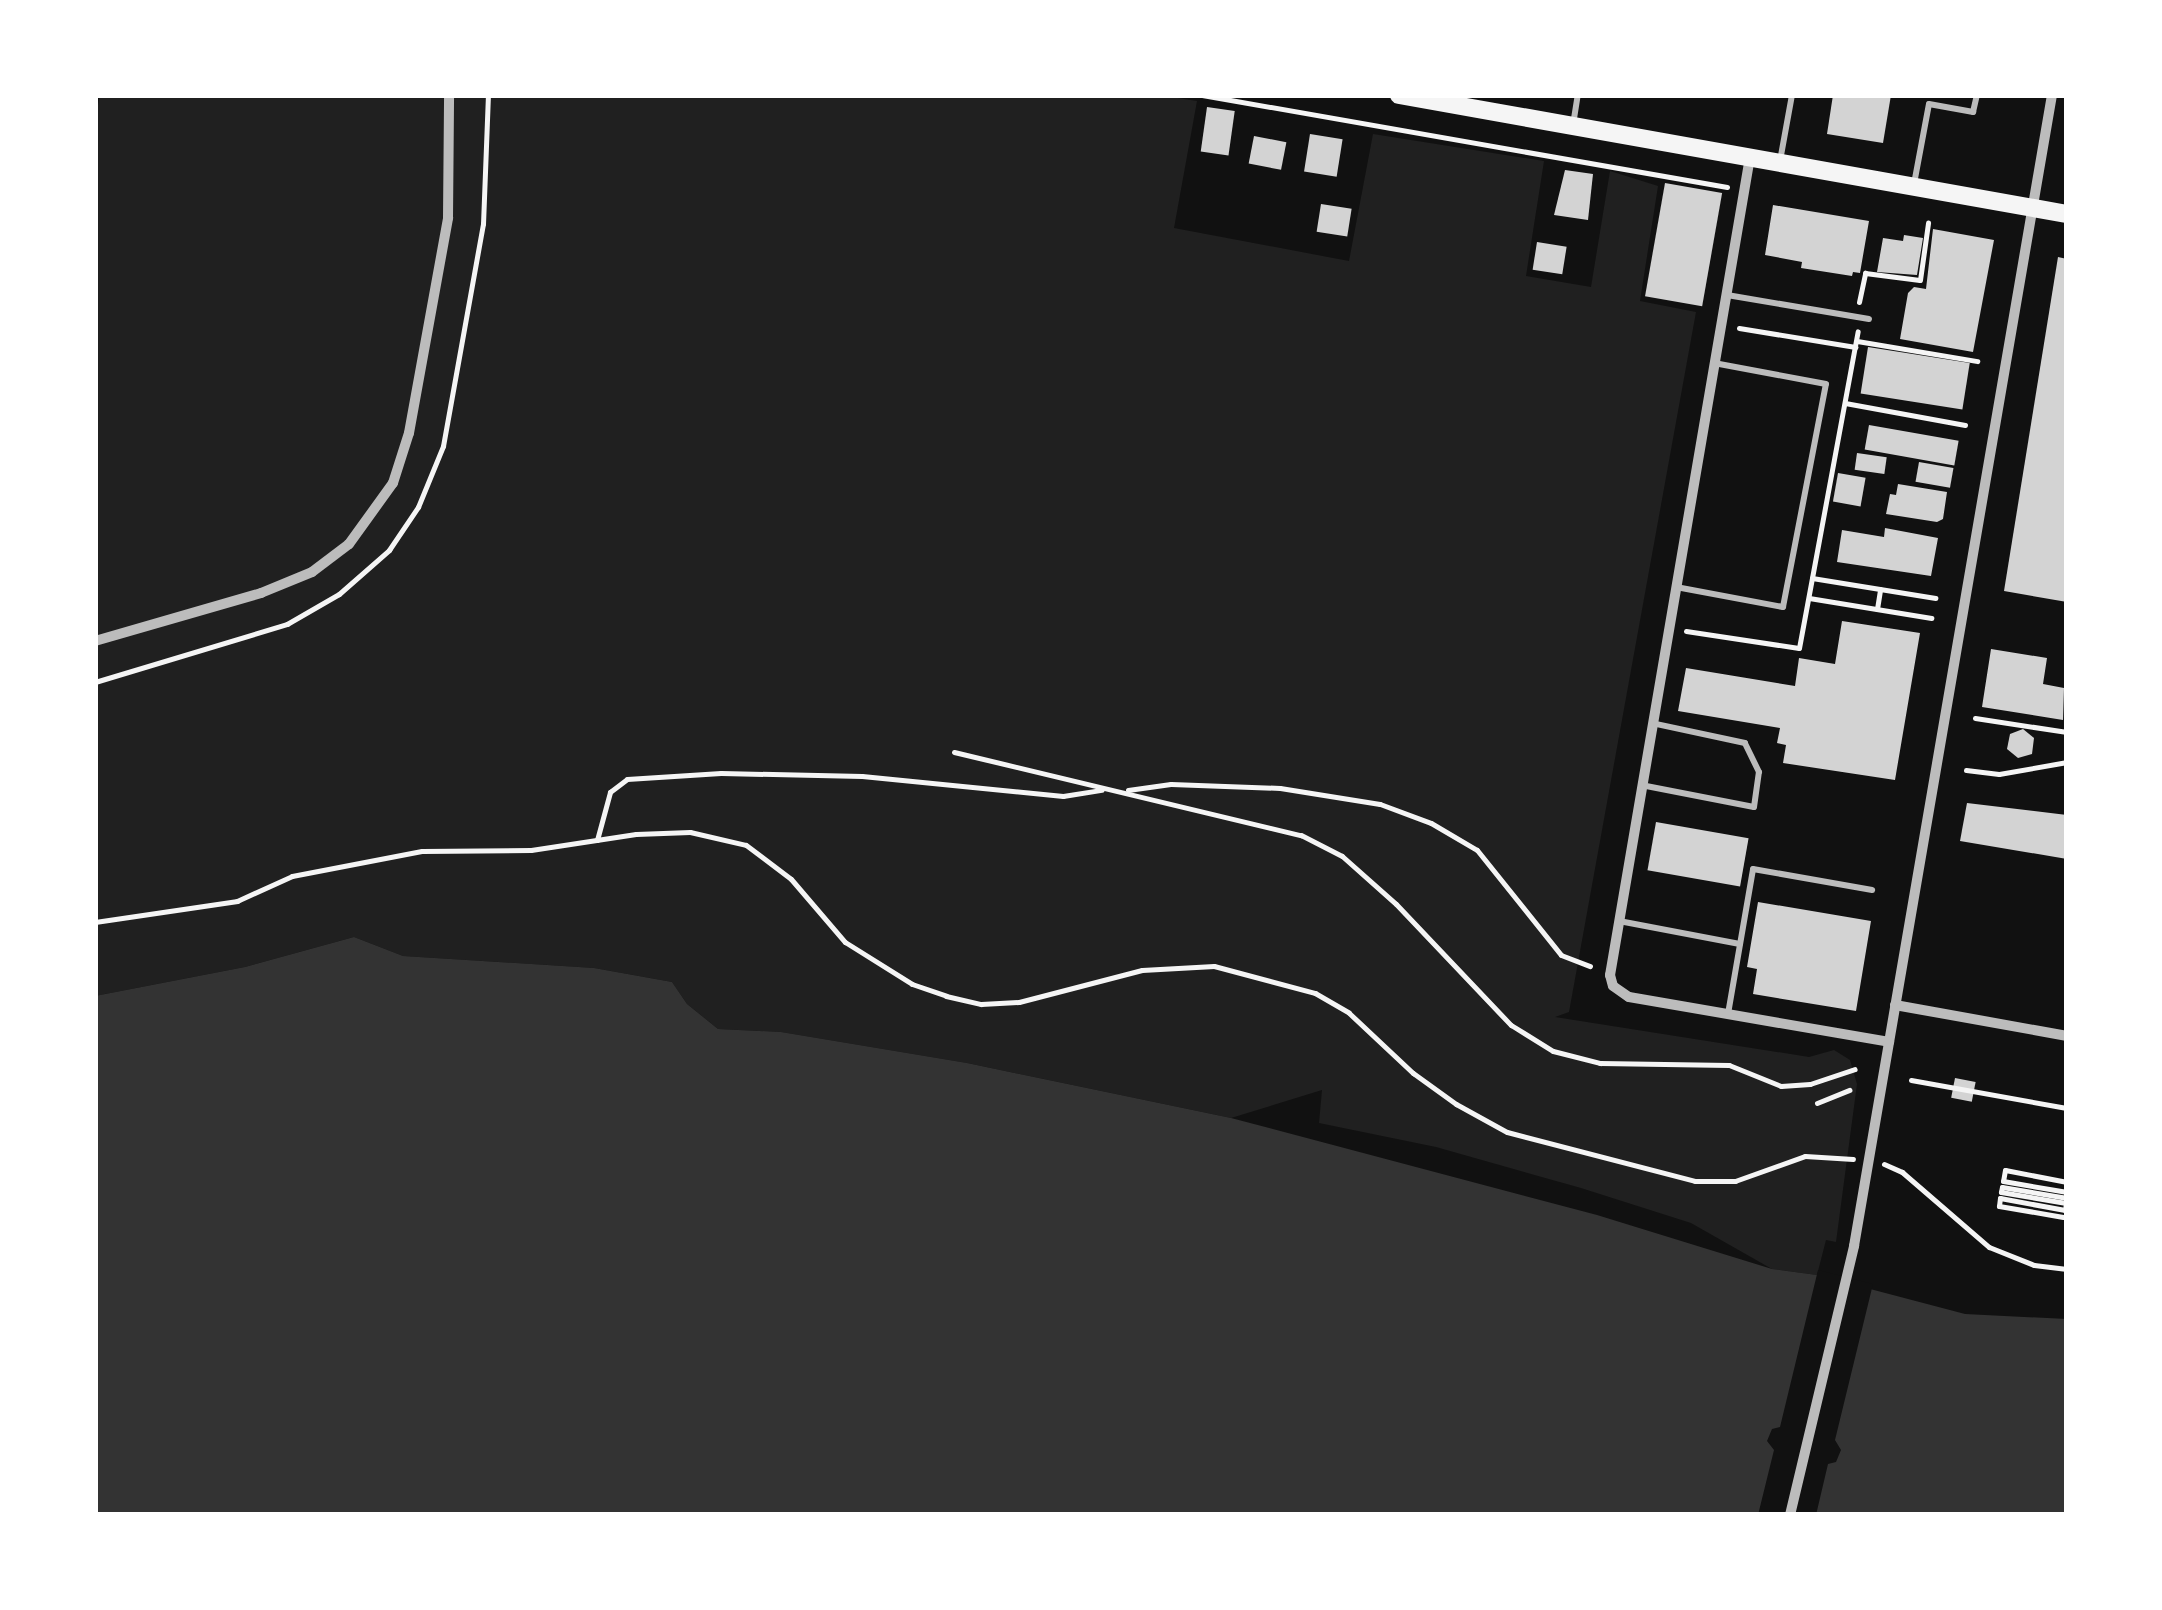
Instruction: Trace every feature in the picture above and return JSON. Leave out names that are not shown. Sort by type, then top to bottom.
[{"type":"main road","points":[[1399,95],[1469,101],[1572,126],[2067,214]]},
{"type":"street","points":[[95,640],[261,593],[312,572],[349,544],[393,483],[409,432],[448,218],[449,95]]},
{"type":"street","points":[[1790,1515],[1854,1246],[2052,95]]},
{"type":"street","points":[[1750,157],[1610,963],[1613,986],[1629,997],[1888,1042]]},
{"type":"street","points":[[1896,1004],[2067,1036]]},
{"type":"lane","points":[[1572,126],[1578,95]]},
{"type":"lane","points":[[1780,162],[1792,95]]},
{"type":"lane","points":[[1914,186],[1929,104],[1973,112],[1976,95]]},
{"type":"lane","points":[[1726,294],[1869,319]]},
{"type":"lane","points":[[1675,587],[1784,607],[1826,384],[1714,364]]},
{"type":"lane","points":[[1640,785],[1754,806],[1759,772],[1745,742],[1651,723]]},
{"type":"lane","points":[[1728,1014],[1753,869],[1872,890]]},
{"type":"lane","points":[[1618,920],[1740,944]]},
{"type":"path","points":[[95,682],[287,624],[340,594],[389,550],[418,507],[443,446],[483,224],[488,95]]},
{"type":"path","points":[[1202,95],[1730,188]]},
{"type":"path","points":[[1432,136],[1434,121]]},
{"type":"path","points":[[1490,146],[1492,131]]},
{"type":"path","points":[[1856,317],[1866,272],[1920,280],[1928,223]]},
{"type":"path","points":[[1739,328],[1977,361]]},
{"type":"path","points":[[1845,403],[1965,425]]},
{"type":"path","points":[[1812,578],[1935,598]]},
{"type":"path","points":[[1876,609],[1880,589]]},
{"type":"path","points":[[1808,598],[1931,618]]},
{"type":"path","points":[[1975,718],[2067,732]]},
{"type":"path","points":[[954,752],[1301,835],[1342,856],[1396,904],[1511,1025],[1553,1051],[1600,1063],[1729,1065],[1765,1082],[1795,1086],[1855,1069]]},
{"type":"path","points":[[1966,770],[1999,774],[2067,762]]},
{"type":"path","points":[[597,840],[610,792],[627,779],[721,773],[862,776],[1063,796],[1105,789]]},
{"type":"path","points":[[1120,792],[1171,784],[1280,788],[1380,804],[1431,823],[1477,850],[1561,955],[1590,966]]},
{"type":"path","points":[[95,922],[237,901],[292,876],[422,851],[531,850],[690,832],[746,845],[790,879],[845,942],[912,984],[946,996],[982,1004],[1018,1002],[1142,970],[1214,966],[1270,978],[1332,1003],[1363,1024],[1414,1072],[1456,1104],[1507,1132],[1695,1181],[1735,1181],[1805,1156],[1845,1158]]},
{"type":"path","points":[[1911,1080],[2067,1108]]},
{"type":"path","points":[[1817,1103],[1850,1090]]},
{"type":"path","points":[[1892,1166],[1989,1246],[2034,1265],[2067,1269]]},
{"type":"path","points":[[2067,1182],[2005,1170],[2003,1180],[2067,1195]]},
{"type":"path","points":[[2063,1217],[1999,1206],[2000,1198],[2064,1210],[2066,1204],[2001,1192],[2002,1187],[2067,1195]]},
{"type":"shaded area","points":[[100,95],[1158,95],[1197,101],[1174,228],[1349,261],[1373,134],[1544,161],[1526,276],[1591,287],[1610,171],[1658,186],[1640,301],[1696,312],[1569,1012],[1555,1017],[1809,1057],[1834,1050],[1850,1060],[1857,1084],[1836,1242],[1826,1240],[1817,1275],[1772,1269],[1691,1223],[1581,1188],[1436,1147],[1319,1123],[1322,1090],[1231,1118],[967,1063],[781,1032],[718,1029],[687,1004],[672,982],[594,968],[403,956],[354,937],[245,967],[95,996],[95,120]]},
{"type":"shaded area","points":[[354,937],[403,956],[594,968],[672,982],[687,1004],[718,1029],[781,1032],[967,1063],[1231,1118],[1597,1215],[1772,1269],[1817,1275],[1965,1314],[2067,1319],[2067,1515],[95,1515],[95,996],[245,967]]},
{"type":"pier","points":[[1818,1270],[1873,1284],[1835,1440],[1841,1450],[1836,1462],[1828,1464],[1816,1515],[1758,1515],[1774,1450],[1767,1441],[1772,1429],[1780,1427]]},
{"type":"building","points":[[1833,95],[1891,95],[1883,143],[1827,134]]},
{"type":"building","points":[[1207,107],[1235,111],[1228,155],[1201,152]]},
{"type":"building","points":[[1310,134],[1343,139],[1337,177],[1304,172]]},
{"type":"building","points":[[1254,136],[1286,142],[1281,170],[1249,163]]},
{"type":"building","points":[[1565,170],[1593,174],[1588,220],[1554,215]]},
{"type":"building","points":[[1665,183],[1722,193],[1702,306],[1645,296]]},
{"type":"building","points":[[1321,204],[1352,209],[1347,237],[1317,232]]},
{"type":"building","points":[[1773,205],[1869,221],[1860,273],[1853,272],[1852,276],[1801,268],[1802,262],[1765,255]]},
{"type":"building","points":[[1933,229],[1994,240],[1973,352],[1900,339],[1908,293],[1914,287],[1926,289]]},
{"type":"building","points":[[1904,235],[1923,238],[1917,275],[1877,272],[1883,238],[1903,241]]},
{"type":"building","points":[[1537,242],[1567,247],[1562,274],[1533,270]]},
{"type":"building","points":[[2058,257],[2067,259],[2067,602],[2004,591]]},
{"type":"building","points":[[1868,347],[1970,363],[1962,410],[1861,393]]},
{"type":"building","points":[[1869,425],[1959,441],[1954,465],[1865,450]]},
{"type":"building","points":[[1857,453],[1887,457],[1884,474],[1855,470]]},
{"type":"building","points":[[1919,462],[1953,468],[1950,488],[1916,482]]},
{"type":"building","points":[[1838,473],[1866,478],[1861,506],[1833,502]]},
{"type":"building","points":[[1898,484],[1947,492],[1943,519],[1937,522],[1886,514],[1890,494],[1896,495]]},
{"type":"building","points":[[1885,528],[1938,538],[1931,576],[1837,562],[1842,530],[1884,537]]},
{"type":"building","points":[[1842,621],[1920,633],[1895,780],[1783,763],[1786,745],[1777,743],[1780,728],[1678,711],[1686,668],[1795,686],[1799,658],[1835,664]]},
{"type":"building","points":[[1991,649],[2047,658],[2043,684],[2064,688],[2063,720],[1982,707]]},
{"type":"building","points":[[2023,729],[2034,738],[2032,754],[2018,758],[2007,749],[2010,734]]},
{"type":"building","points":[[1967,803],[2067,815],[2067,859],[1960,841]]},
{"type":"building","points":[[1656,822],[1749,838],[1740,887],[1647,870]]},
{"type":"building","points":[[1758,902],[1871,921],[1856,1011],[1753,994],[1757,969],[1747,967]]},
{"type":"building","points":[[1955,1078],[1976,1082],[1972,1102],[1951,1098]]}]
